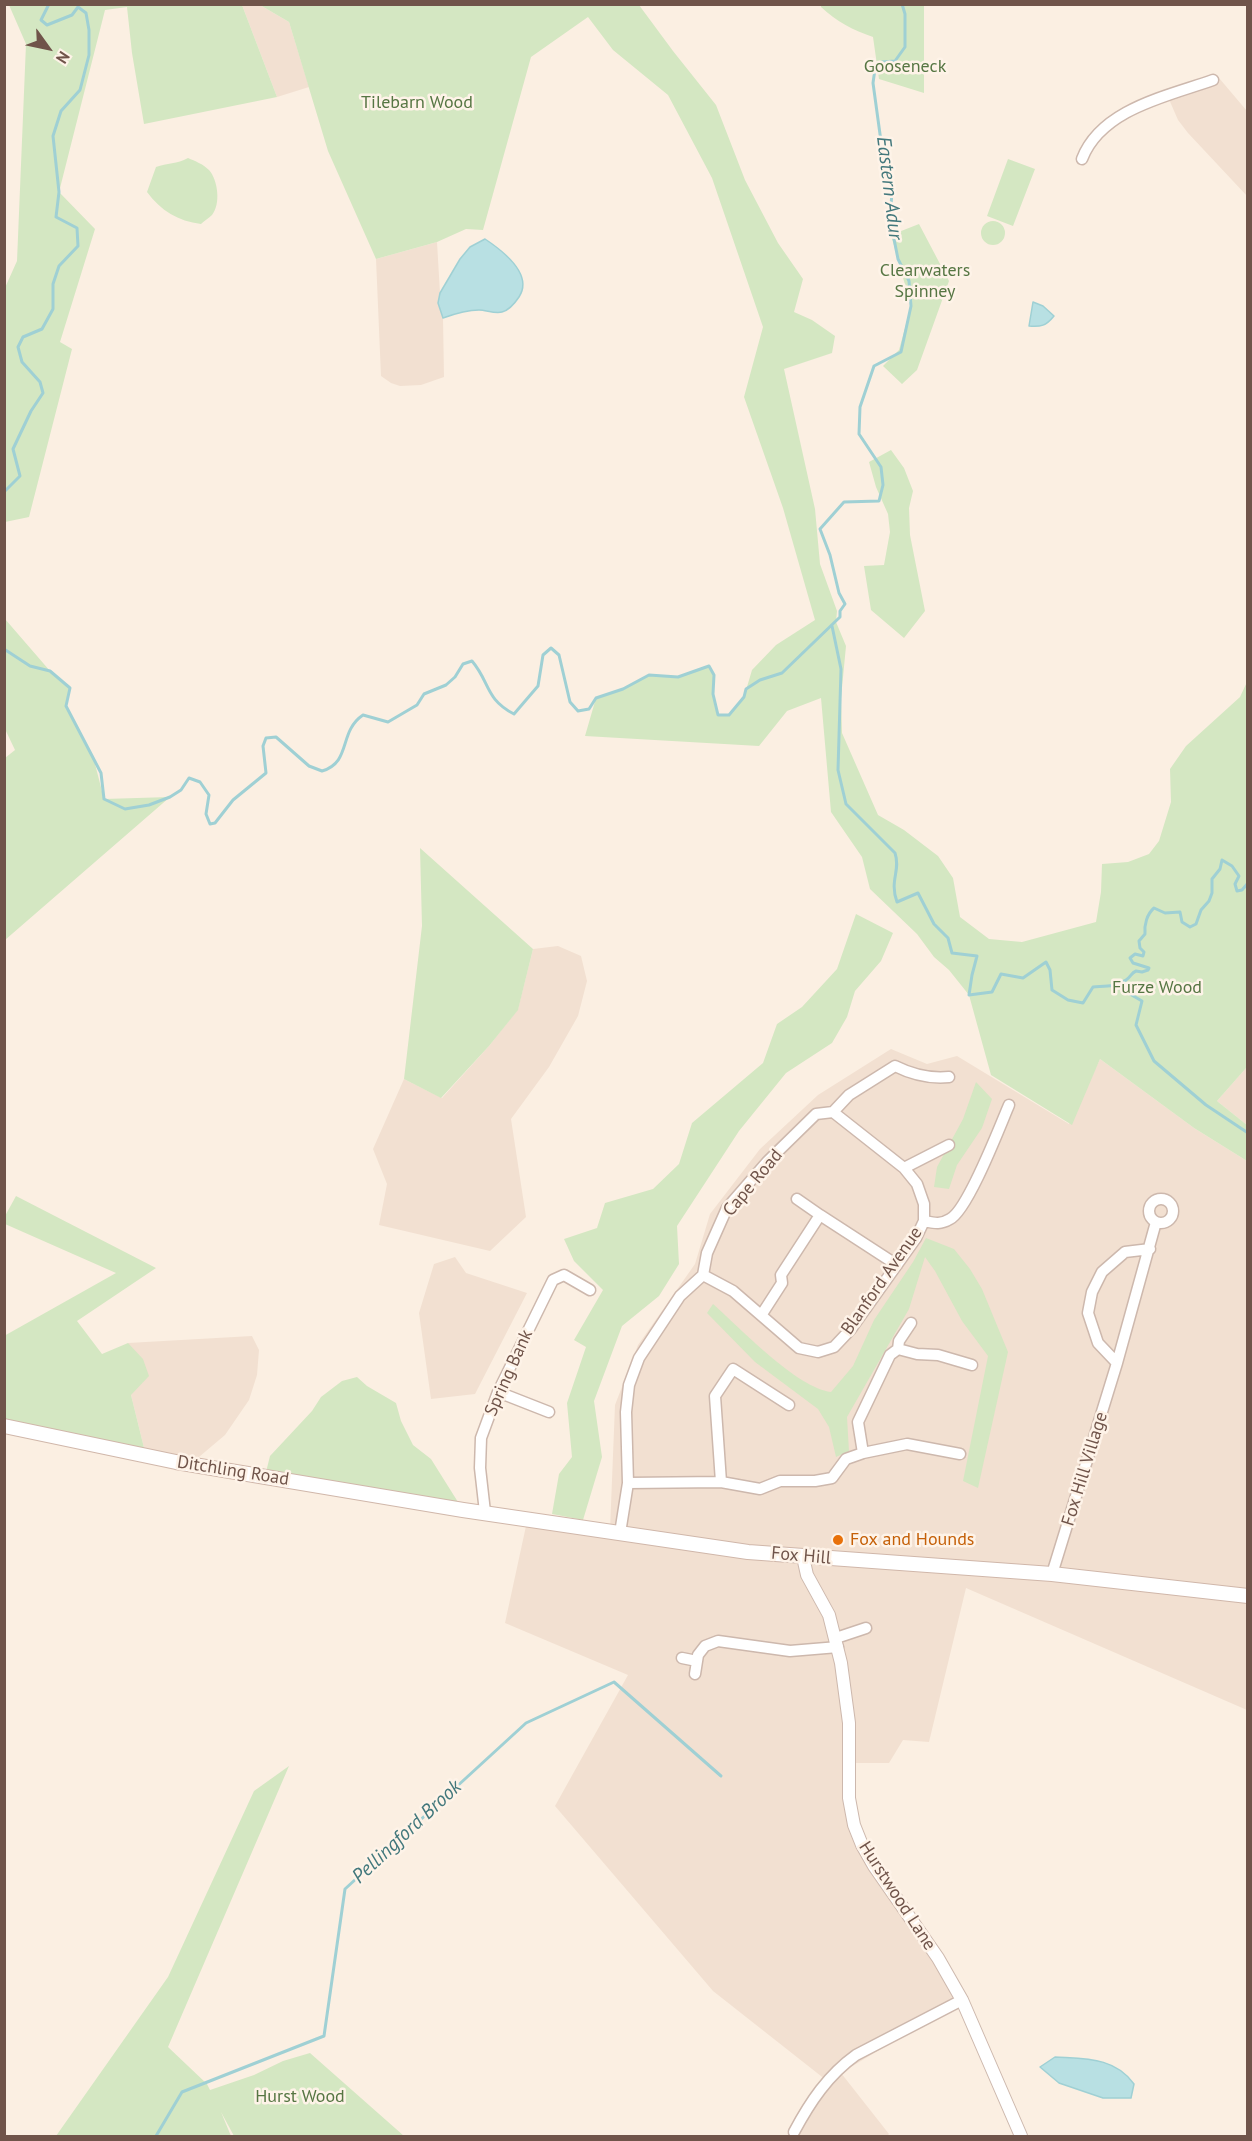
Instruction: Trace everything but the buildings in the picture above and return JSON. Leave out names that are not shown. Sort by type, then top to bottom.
[{"type":"main road","name":"Ditchling Road","points":[[4,1426],[176,1462],[463,1510]]},
{"type":"main road","name":"Fox Hill","points":[[463,1510],[748,1552],[1052,1574],[1248,1596]]},
{"type":"street","points":[[1083,159],[1087,146],[1093,138],[1120,116],[1213,80]]},
{"type":"street","name":"Cape Road","points":[[703,1275],[707,1253],[727,1208],[767,1162],[816,1114],[833,1112],[849,1095],[895,1066],[913,1075],[933,1078],[949,1077]]},
{"type":"street","points":[[924,1221],[938,1224],[953,1219],[981,1172],[1009,1104]]},
{"type":"street","name":"Blanford Avenue","points":[[703,1275],[733,1291],[799,1348],[818,1352],[834,1347],[851,1329],[916,1239],[924,1221],[924,1204],[917,1185],[904,1168],[833,1112]]},
{"type":"street","points":[[904,1168],[949,1145]]},
{"type":"street","points":[[797,1199],[897,1264]]},
{"type":"street","points":[[762,1314],[782,1283],[781,1275],[820,1215]]},
{"type":"street","name":"Fox Hill Village","points":[[1052,1574],[1117,1363],[1156,1222]]},
{"type":"street","points":[[1117,1363],[1098,1343],[1088,1313],[1092,1292],[1102,1272],[1125,1252],[1150,1249]]},
{"type":"street","name":"Spring Bank","points":[[485,1512],[480,1468],[481,1438],[498,1392],[553,1280],[564,1275],[590,1290]]},
{"type":"street","points":[[620,1533],[628,1483],[626,1422],[629,1385],[639,1358],[680,1296],[703,1275]]},
{"type":"street","points":[[863,1453],[858,1422],[890,1355],[898,1349],[899,1341],[910,1323]]},
{"type":"street","points":[[898,1349],[972,1365]]},
{"type":"street","points":[[721,1482],[715,1396],[733,1369],[789,1405]]},
{"type":"street","points":[[498,1392],[549,1412]]},
{"type":"street","points":[[628,1483],[721,1482],[760,1489],[780,1481],[832,1478],[846,1459],[907,1444],[960,1454]]},
{"type":"street","name":"Hurstwood Lane","points":[[803,1557],[807,1575],[829,1615],[837,1642],[849,1723],[849,1798],[854,1825],[874,1866],[938,1958],[962,2000],[1021,2136]]},
{"type":"street","points":[[695,1674],[698,1655],[705,1646],[718,1641],[790,1651],[837,1642],[866,1628]]},
{"type":"street","points":[[682,1659],[697,1661]]},
{"type":"street","points":[[794,2132],[826,2080],[842,2065],[856,2055],[962,2000]]},
{"type":"shaded area","points":[[242,5],[260,5],[289,22],[309,87],[277,97]]},
{"type":"shaded area","points":[[1219,78],[1247,111],[1247,196],[1188,133],[1178,120],[1168,97]]},
{"type":"shaded area","points":[[437,242],[440,293],[438,303],[443,318],[444,377],[421,385],[400,386],[381,376],[376,259]]},
{"type":"shaded area","points":[[558,946],[581,956],[587,981],[578,1016],[549,1067],[511,1119],[526,1217],[490,1251],[379,1225],[387,1184],[373,1149],[404,1079],[442,1098],[489,1046],[518,1009],[533,949]]},
{"type":"shaded area","points":[[891,1049],[927,1064],[957,1056],[1069,1124],[1100,1059],[1194,1128],[1247,1161],[1247,1710],[966,1588],[929,1742],[903,1740],[889,1763],[849,1763],[862,1845],[962,2000],[841,2073],[889,2134],[887,2136],[794,2136],[826,2080],[713,1991],[555,1806],[628,1675],[505,1623],[526,1526],[485,1512],[610,1530],[615,1405],[638,1345],[695,1264],[710,1214],[760,1149],[818,1095]]},
{"type":"shaded area","points":[[1247,1067],[1247,1125],[1217,1101]]},
{"type":"shaded area","points":[[455,1257],[466,1273],[527,1293],[475,1394],[431,1399],[419,1313],[434,1264]]},
{"type":"shaded area","points":[[252,1336],[259,1350],[257,1375],[249,1400],[225,1435],[193,1462],[146,1456],[131,1395],[128,1343]]},
{"type":"green space","points":[[9,5],[242,5],[277,97],[144,124],[127,7],[105,10],[59,192],[95,229],[60,342],[72,349],[29,517],[5,522],[4,290],[17,261],[26,44]]},
{"type":"green space","points":[[260,5],[639,5],[716,105],[745,180],[778,243],[803,279],[794,312],[812,320],[835,336],[832,353],[784,369],[815,509],[820,564],[837,611],[836,622],[846,646],[841,698],[842,733],[878,815],[904,830],[938,856],[953,878],[960,917],[989,939],[1022,942],[1096,922],[1101,892],[1102,864],[1128,862],[1149,854],[1159,841],[1171,802],[1170,769],[1186,746],[1240,697],[1247,682],[1247,1067],[1217,1101],[1247,1125],[1247,1161],[1194,1128],[1100,1059],[1072,1125],[991,1075],[969,995],[949,970],[934,957],[917,934],[870,889],[862,857],[831,812],[821,698],[787,711],[759,746],[585,736],[596,698],[623,689],[649,675],[678,677],[709,666],[714,675],[713,694],[718,715],[729,715],[744,697],[752,670],[776,645],[815,620],[783,508],[744,397],[763,327],[712,178],[668,95],[613,50],[588,17],[531,57],[483,230],[466,229],[437,242],[376,259],[328,151],[289,22]]},
{"type":"green space","name":"Gooseneck","points":[[821,5],[924,5],[924,93],[879,79],[873,37],[839,21]]},
{"type":"green space","points":[[188,158],[209,170],[216,186],[217,205],[212,215],[201,224],[171,214],[158,205],[147,192],[156,167]]},
{"type":"green space","points":[[1008,159],[1035,169],[1013,226],[987,216]]},
{"type":"green space","points":[[993,221],[1001,225],[1005,233],[1001,241],[993,245],[985,241],[981,233],[985,225]]},
{"type":"green space","name":"Clearwaters Spinney","points":[[919,224],[949,281],[917,370],[902,384],[883,366],[899,350],[911,306],[891,235]]},
{"type":"green space","points":[[891,450],[904,468],[913,491],[909,508],[910,535],[925,611],[904,638],[871,610],[864,566],[884,565],[890,532],[888,514],[876,487],[869,462]]},
{"type":"green space","points":[[5,619],[50,671],[70,688],[66,706],[94,760],[104,799],[170,797],[5,940],[5,758],[15,750],[5,729]]},
{"type":"green space","points":[[420,848],[533,949],[518,1010],[489,1046],[441,1098],[404,1079],[422,926]]},
{"type":"green space","points":[[856,914],[893,933],[881,961],[855,991],[847,1017],[832,1043],[786,1073],[739,1131],[677,1226],[679,1264],[659,1296],[622,1326],[594,1401],[602,1457],[583,1520],[552,1514],[559,1474],[572,1457],[567,1403],[586,1347],[574,1340],[603,1290],[574,1261],[564,1239],[597,1228],[605,1203],[653,1189],[679,1164],[692,1123],[763,1063],[777,1024],[802,1007],[837,969]]},
{"type":"green space","points":[[976,1082],[992,1099],[982,1128],[957,1165],[949,1189],[934,1187],[937,1167],[963,1119]]},
{"type":"green space","points":[[16,1196],[156,1268],[77,1321],[102,1354],[128,1343],[143,1359],[149,1376],[131,1395],[146,1456],[5,1425],[4,1336],[116,1273],[5,1224],[5,1216]]},
{"type":"green space","points":[[926,1238],[954,1249],[970,1269],[982,1289],[1008,1352],[978,1488],[963,1481],[988,1356],[962,1321],[925,1257],[909,1309],[847,1417],[849,1451],[836,1457],[829,1427],[818,1409],[755,1362],[707,1313],[713,1304],[786,1369],[817,1388],[831,1392],[853,1366],[874,1320],[913,1262]]},
{"type":"green space","points":[[357,1377],[367,1386],[396,1403],[401,1421],[413,1445],[431,1459],[463,1510],[265,1476],[270,1456],[312,1411],[321,1397],[342,1381]]},
{"type":"green space","name":"Hurst Wood","points":[[289,1766],[168,2047],[207,2084],[210,2090],[254,2075],[283,2061],[310,2053],[404,2136],[234,2136],[221,2112],[231,2136],[56,2136],[168,1977],[254,1791]]},
{"type":"water","points":[[485,239],[508,257],[520,272],[523,288],[519,297],[510,308],[502,312],[474,310],[443,318],[438,303],[440,293],[460,259],[470,247]]},
{"type":"water","points":[[1033,302],[1043,306],[1054,316],[1046,324],[1029,326]]},
{"type":"water","points":[[1055,2057],[1077,2058],[1109,2064],[1126,2075],[1134,2084],[1131,2098],[1103,2098],[1059,2083],[1040,2067]]},
{"type":"waterway","name":"Eastern Adur","points":[[4,492],[20,476],[13,449],[31,411],[43,393],[40,382],[22,362],[18,347],[23,337],[42,329],[53,309],[53,284],[59,266],[78,246],[77,228],[56,217],[59,192],[53,136],[61,111],[80,90],[89,55],[89,30],[86,13],[78,7],[72,15],[47,25],[41,20],[49,4]]},
{"type":"waterway","name":"Eastern Adur","points":[[4,649],[30,666],[50,671],[70,688],[66,706],[101,773],[104,799],[125,809],[149,805],[181,790],[189,778],[200,782],[209,795],[206,814],[210,824],[215,823],[233,800],[266,773],[263,746],[266,738],[276,737],[309,766],[322,771],[338,761],[350,730],[363,715],[388,722],[417,705],[424,694],[446,685],[455,677],[463,664],[472,661],[493,696],[514,714],[538,686],[543,655],[551,648],[559,655],[570,702],[578,711],[589,709],[596,698],[623,689],[649,675],[678,677],[709,666],[714,675],[713,694],[718,715],[729,715],[744,697],[746,689],[760,680],[782,673],[840,617],[840,611],[845,604],[839,593],[830,555],[820,529],[844,502],[879,501],[883,485],[881,467],[859,434],[860,407],[874,366],[901,352],[911,306],[909,281],[898,259],[890,219],[892,192],[883,156],[873,83],[875,69],[882,62],[895,61],[905,47],[905,14],[902,4]]},
{"type":"waterway","points":[[832,626],[841,669],[838,770],[846,804],[895,853],[897,865],[894,888],[897,902],[918,893],[934,924],[948,938],[952,953],[977,956],[969,995],[992,992],[1001,974],[1023,978],[1046,962],[1050,970],[1052,990],[1068,1000],[1083,1003],[1093,987],[1118,984],[1128,979],[1136,971],[1148,970],[1149,968],[1133,963],[1130,958],[1135,954],[1143,956],[1144,952],[1140,948],[1139,941],[1145,934],[1146,920],[1154,908],[1165,913],[1180,912],[1182,922],[1190,927],[1196,924],[1201,910],[1209,901],[1212,893],[1212,879],[1220,869],[1222,860],[1232,866],[1239,876],[1235,884],[1237,891],[1242,890],[1248,883]]},
{"type":"waterway","points":[[1116,986],[1142,1001],[1136,1025],[1154,1061],[1206,1105],[1248,1133]]},
{"type":"waterway","name":"Pellingford Brook","points":[[156,2136],[182,2092],[324,2036],[345,1889],[526,1723],[614,1682],[721,1776]]},
{"type":"place","name":"Fox and Hounds","points":[[838,1540]]},
{"type":"park label","name":"Tilebarn Wood","points":[[417,103]]},
{"type":"park label","name":"Furze Wood","points":[[1157,988]]}]
